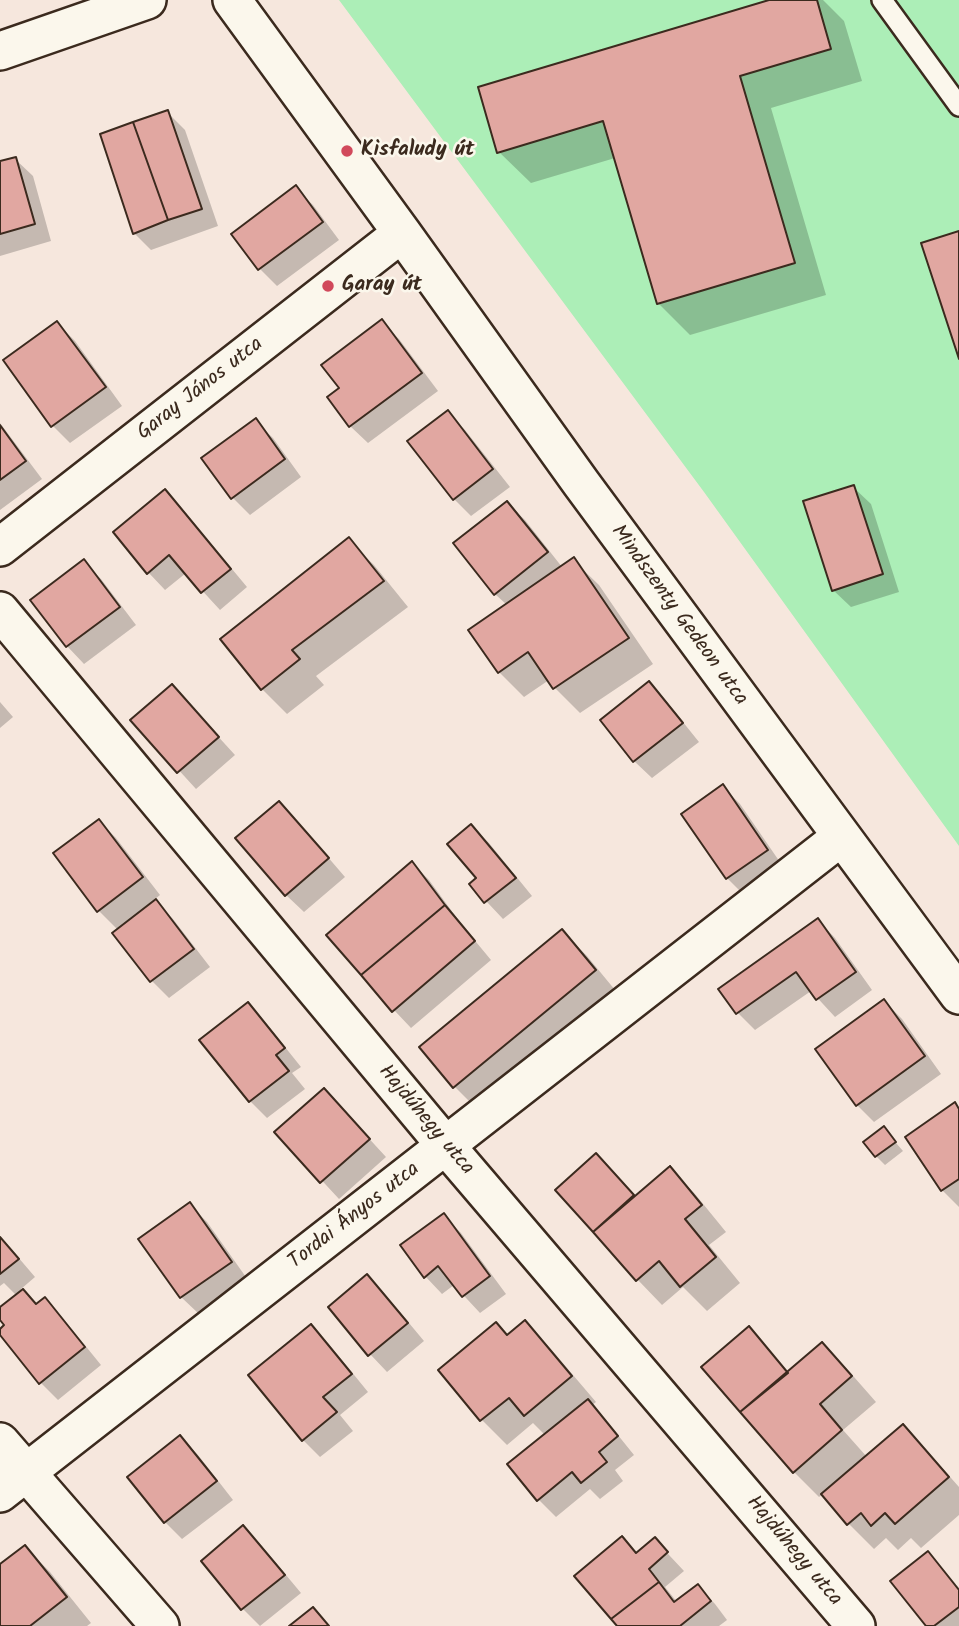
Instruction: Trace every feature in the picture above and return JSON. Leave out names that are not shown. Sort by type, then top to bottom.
[{"type":"street","name":"Mindszenty Gedeon utca","points":[[232,0],[581,483],[959,995]]},
{"type":"street","points":[[0,51],[136,2]]},
{"type":"street","name":"Garay János utca","points":[[0,547],[402,233]]},
{"type":"street","name":"Hajdúhegy utca","points":[[0,611],[446,1146],[856,1626]]},
{"type":"street","name":"Tordai Ányos utca","points":[[13,1483],[841,836]]},
{"type":"street","points":[[0,1442],[13,1483],[160,1626]]},
{"type":"lane","points":[[882,0],[959,106]]},
{"type":"green space","points":[[339,0],[959,0],[959,846],[704,492]]},
{"type":"building","points":[[769,0],[817,0],[831,49],[740,76],[795,263],[657,304],[603,121],[497,153],[478,87]]},
{"type":"building","points":[[168,110],[202,209],[168,220],[133,122]]},
{"type":"building","points":[[133,122],[168,220],[133,234],[100,134]]},
{"type":"building","points":[[16,157],[35,224],[0,234],[0,161]]},
{"type":"building","points":[[296,185],[323,222],[258,270],[231,234]]},
{"type":"building","points":[[959,231],[959,359],[921,243]]},
{"type":"building","points":[[382,319],[422,373],[349,427],[327,397],[339,388],[321,365]]},
{"type":"building","points":[[57,321],[106,387],[51,427],[3,360]]},
{"type":"building","points":[[448,410],[493,469],[453,500],[407,441]]},
{"type":"building","points":[[256,418],[285,459],[231,499],[201,458]]},
{"type":"building","points":[[0,425],[26,461],[0,480]]},
{"type":"building","points":[[854,485],[883,574],[832,591],[803,501]]},
{"type":"building","points":[[165,489],[231,569],[201,593],[169,555],[147,574],[113,532]]},
{"type":"building","points":[[507,501],[548,552],[494,595],[453,543]]},
{"type":"building","points":[[349,537],[384,581],[292,650],[300,659],[261,690],[220,639]]},
{"type":"building","points":[[574,557],[629,638],[553,689],[528,652],[498,673],[468,630]]},
{"type":"building","points":[[84,559],[120,607],[66,647],[30,600]]},
{"type":"building","points":[[649,681],[683,723],[633,762],[600,720]]},
{"type":"building","points":[[172,684],[219,737],[177,773],[130,720]]},
{"type":"building","points":[[723,784],[768,850],[726,879],[681,814]]},
{"type":"building","points":[[279,801],[329,858],[285,896],[235,838]]},
{"type":"building","points":[[99,819],[143,877],[97,912],[53,853]]},
{"type":"building","points":[[471,824],[516,878],[484,903],[469,884],[476,878],[447,844]]},
{"type":"building","points":[[412,861],[445,905],[361,975],[326,935]]},
{"type":"building","points":[[156,899],[194,949],[150,982],[112,933]]},
{"type":"building","points":[[445,905],[475,941],[392,1012],[361,975]]},
{"type":"building","points":[[818,918],[856,972],[816,1000],[796,972],[736,1014],[718,989]]},
{"type":"building","points":[[562,929],[596,970],[453,1088],[419,1047]]},
{"type":"building","points":[[884,999],[925,1056],[856,1106],[815,1049]]},
{"type":"building","points":[[248,1002],[285,1048],[276,1055],[289,1071],[249,1102],[199,1040]]},
{"type":"building","points":[[324,1088],[370,1139],[320,1183],[274,1132]]},
{"type":"building","points":[[955,1102],[959,1109],[959,1179],[941,1191],[905,1137]]},
{"type":"building","points":[[884,1126],[896,1142],[875,1157],[863,1142]]},
{"type":"building","points":[[596,1153],[634,1195],[593,1232],[555,1190]]},
{"type":"building","points":[[670,1166],[702,1205],[685,1219],[716,1257],[680,1287],[659,1261],[636,1281],[593,1232]]},
{"type":"building","points":[[190,1202],[232,1262],[180,1298],[138,1239]]},
{"type":"building","points":[[444,1213],[490,1276],[462,1297],[438,1266],[424,1278],[400,1245]]},
{"type":"building","points":[[0,1237],[19,1259],[0,1274]]},
{"type":"building","points":[[367,1274],[408,1323],[368,1356],[328,1307]]},
{"type":"building","points":[[23,1289],[36,1304],[45,1297],[85,1347],[39,1384],[0,1335],[0,1329],[4,1325],[0,1320],[0,1307]]},
{"type":"building","points":[[525,1320],[572,1376],[524,1416],[509,1398],[480,1421],[438,1370],[496,1322],[507,1335]]},
{"type":"building","points":[[311,1324],[352,1374],[323,1397],[337,1412],[302,1441],[248,1375]]},
{"type":"building","points":[[749,1326],[788,1373],[740,1412],[701,1367]]},
{"type":"building","points":[[822,1342],[852,1376],[820,1404],[842,1430],[793,1473],[740,1412]]},
{"type":"building","points":[[588,1399],[618,1436],[599,1452],[607,1462],[581,1483],[572,1472],[537,1501],[507,1464]]},
{"type":"building","points":[[903,1424],[949,1477],[895,1524],[885,1513],[871,1526],[861,1513],[847,1525],[821,1494]]},
{"type":"building","points":[[180,1435],[217,1481],[164,1523],[127,1477]]},
{"type":"building","points":[[243,1525],[285,1575],[241,1610],[201,1561]]},
{"type":"building","points":[[622,1536],[636,1553],[655,1537],[668,1552],[649,1569],[659,1582],[611,1619],[574,1576]]},
{"type":"building","points":[[25,1545],[67,1597],[30,1626],[0,1626],[0,1564]]},
{"type":"building","points":[[928,1551],[959,1590],[959,1607],[934,1626],[926,1626],[890,1581]]},
{"type":"building","points":[[659,1582],[674,1602],[698,1584],[711,1601],[680,1626],[617,1626],[611,1619]]},
{"type":"building","points":[[313,1607],[329,1626],[289,1626]]},
{"type":"place","name":"Kisfaludy út","points":[[347,151]]},
{"type":"place","name":"Garay út","points":[[328,286]]}]
